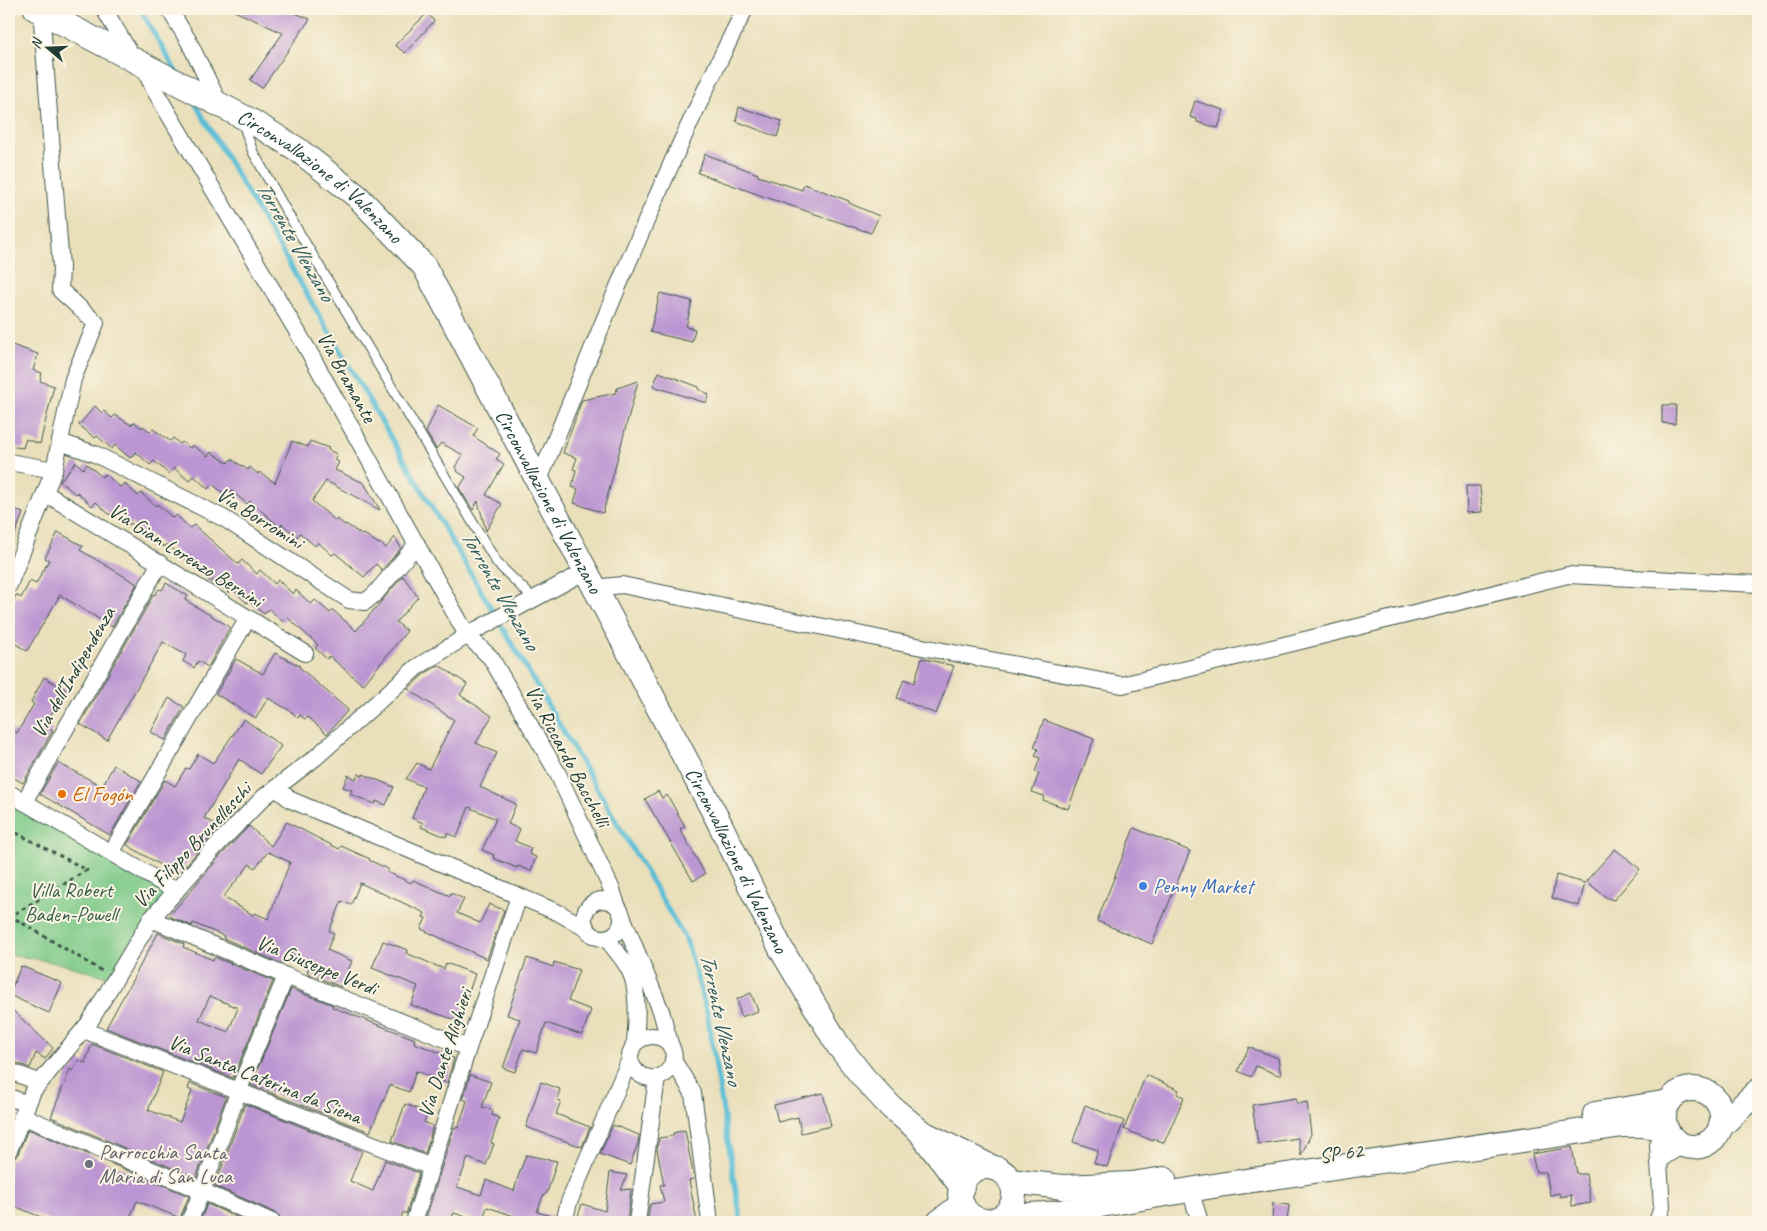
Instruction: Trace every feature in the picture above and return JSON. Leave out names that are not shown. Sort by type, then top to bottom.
[{"type":"main road","name":"Circonvallazione di Valenzano","points":[[39,10],[225,108],[297,149],[358,197],[424,266],[718,822],[781,949],[838,1045],[863,1077],[886,1101],[921,1132]]},
{"type":"main road","name":"SP 62","points":[[1002,1175],[1063,1187],[1131,1184],[1407,1144],[1669,1102],[1675,1095],[1683,1091],[1700,1090],[1708,1093],[1758,1090]]},
{"type":"main road","name":"SP 62","points":[[1683,1145],[1701,1146],[1710,1141],[1721,1126],[1758,1090]]},
{"type":"main road","points":[[1708,1093],[1715,1099],[1720,1108],[1721,1126]]},
{"type":"main road","points":[[1669,1102],[1664,1119],[1666,1128],[1674,1140],[1683,1145]]},
{"type":"main road","name":"SP 62","points":[[990,1220],[1048,1214],[1190,1190],[1624,1125],[1666,1128]]},
{"type":"main road","points":[[921,1132],[1002,1175],[1014,1196],[1008,1210],[990,1220],[971,1216],[962,1196],[921,1132]]},
{"type":"main road","points":[[939,1222],[962,1196],[965,1179],[970,1174],[977,1170],[1002,1175]]},
{"type":"street","name":"Via Bramante","points":[[104,9],[142,64],[155,91],[308,350],[417,544],[472,633]]},
{"type":"street","points":[[169,9],[225,108]]},
{"type":"street","points":[[538,483],[637,239],[720,58],[745,9]]},
{"type":"street","points":[[10,580],[54,470],[73,378],[96,323],[60,290],[60,267],[39,10]]},
{"type":"street","name":"Via Borromini","points":[[60,442],[96,454],[226,519],[350,600],[365,602],[375,594],[417,544]]},
{"type":"street","points":[[9,462],[54,470]]},
{"type":"street","name":"Via Gian Lorenzo Bernini","points":[[45,493],[305,654]]},
{"type":"street","name":"Via dell'Indipendenza","points":[[24,802],[160,563]]},
{"type":"street","points":[[589,580],[901,643],[1122,685],[1568,575],[1758,584]]},
{"type":"street","name":"Via Filippo Brunelleschi","points":[[9,1150],[25,1110],[39,1082],[84,1030],[151,919],[215,847],[264,796],[315,758],[417,667],[534,598],[589,580]]},
{"type":"street","points":[[111,853],[248,618]]},
{"type":"street","name":"Via Riccardo Bacchelli","points":[[472,633],[491,658],[557,772],[612,890],[661,1011],[672,1054]]},
{"type":"street","points":[[276,788],[291,800],[559,913],[587,929],[595,936],[606,938],[616,933],[621,926],[622,917],[619,908],[608,900],[601,900],[591,904],[584,914],[587,929]]},
{"type":"street","points":[[9,793],[176,891]]},
{"type":"street","name":"Via Dante Alighieri","points":[[414,1222],[468,1048],[519,896]]},
{"type":"street","name":"Via Giuseppe Verdi","points":[[151,919],[286,976],[468,1048]]},
{"type":"street","points":[[606,938],[625,963],[634,981],[636,1007],[632,1051],[634,1069],[639,1075],[657,1078],[668,1071],[672,1054]]},
{"type":"street","points":[[189,1222],[239,1091],[286,976]]},
{"type":"street","name":"Via Santa Caterina da Siena","points":[[84,1030],[431,1167]]},
{"type":"street","points":[[564,1222],[569,1202],[632,1051],[640,1038],[651,1035],[662,1038],[693,1093],[710,1222]]},
{"type":"street","points":[[9,1071],[39,1082]]},
{"type":"street","points":[[637,1222],[657,1078]]},
{"type":"street","points":[[9,1097],[25,1110],[272,1222]]},
{"type":"street","points":[[1659,1222],[1662,1207],[1658,1145],[1666,1128]]},
{"type":"street","points":[[1658,1162],[1683,1145]]},
{"type":"street","points":[[1190,1190],[1200,1222]]},
{"type":"lane","points":[[225,108],[497,563],[534,598]]},
{"type":"path","points":[[9,829],[87,870],[10,916],[115,979]]},
{"type":"green space","name":"Villa Robert Baden-Powell","points":[[9,794],[176,891],[115,979],[62,964],[9,954]]},
{"type":"building","points":[[230,9],[285,9],[310,19],[262,88],[250,80],[283,33]]},
{"type":"building","points":[[427,13],[434,21],[405,53],[395,45]]},
{"type":"building","points":[[1195,101],[1224,110],[1218,128],[1197,122],[1197,119],[1190,117]]},
{"type":"building","points":[[739,107],[782,121],[777,137],[736,121]]},
{"type":"building","points":[[705,154],[758,174],[758,176],[802,190],[804,184],[849,201],[849,203],[879,216],[871,233],[698,173]]},
{"type":"building","points":[[660,293],[692,301],[686,327],[695,329],[692,342],[650,332]]},
{"type":"building","points":[[9,344],[38,354],[33,370],[42,373],[40,381],[54,386],[40,444],[26,439],[23,448],[9,446]]},
{"type":"building","points":[[659,372],[699,387],[698,389],[709,394],[706,403],[653,386]]},
{"type":"building","points":[[638,381],[603,513],[574,503],[578,489],[572,487],[576,470],[573,469],[577,458],[563,453],[582,400],[616,393],[617,388]]},
{"type":"building","points":[[438,405],[478,428],[473,436],[500,454],[496,459],[504,464],[486,495],[502,504],[486,531],[478,501],[473,510],[459,488],[466,477],[458,472],[455,467],[463,455],[441,443],[436,449],[426,432]]},
{"type":"building","points":[[1662,405],[1676,405],[1675,424],[1662,423]]},
{"type":"building","points":[[95,406],[102,413],[104,411],[112,418],[115,415],[131,425],[134,422],[150,432],[153,429],[170,441],[173,438],[180,444],[182,442],[190,448],[192,445],[208,456],[211,452],[228,463],[231,459],[248,470],[250,467],[258,474],[259,472],[275,483],[292,441],[308,447],[310,441],[329,448],[328,450],[337,454],[334,460],[339,462],[335,470],[364,483],[380,510],[326,481],[312,501],[336,521],[337,519],[386,548],[395,537],[401,548],[382,570],[376,564],[364,577],[335,553],[332,555],[318,542],[315,546],[300,533],[297,537],[282,524],[280,527],[250,501],[247,504],[232,491],[227,496],[212,484],[208,489],[194,476],[189,481],[174,468],[169,474],[154,461],[150,465],[136,452],[130,458],[115,445],[112,449],[97,436],[95,438],[79,425]]},
{"type":"building","points":[[76,462],[83,469],[87,464],[102,477],[105,474],[120,487],[124,483],[138,496],[141,493],[173,518],[176,515],[190,528],[194,525],[238,564],[242,560],[257,574],[260,570],[275,584],[278,580],[293,594],[296,590],[311,604],[315,600],[330,613],[333,610],[356,631],[403,576],[418,597],[396,622],[407,631],[363,685],[329,656],[327,659],[315,648],[318,645],[287,617],[283,622],[269,609],[264,614],[249,601],[247,603],[232,589],[229,593],[214,580],[211,582],[167,544],[164,547],[149,533],[146,537],[131,523],[129,525],[114,511],[110,515],[96,502],[92,506],[77,492],[75,494],[60,481]]},
{"type":"building","points":[[1466,486],[1480,486],[1482,512],[1467,513]]},
{"type":"building","points":[[9,507],[23,513],[10,548],[9,548]]},
{"type":"building","points":[[58,532],[83,546],[80,550],[137,584],[112,627],[60,595],[27,651],[9,640],[9,611],[16,595],[21,598],[30,581],[36,584],[49,560],[45,558]]},
{"type":"building","points":[[166,583],[188,596],[185,600],[230,627],[208,667],[198,661],[194,668],[183,661],[186,655],[163,642],[107,740],[80,724],[154,594],[159,589],[162,590]]},
{"type":"building","points":[[275,653],[300,666],[348,710],[327,734],[308,717],[305,719],[300,715],[298,718],[292,712],[268,698],[256,718],[216,694],[236,659],[263,674]]},
{"type":"building","points":[[922,658],[954,666],[936,714],[897,698],[904,679],[914,683]]},
{"type":"building","points":[[439,665],[467,684],[460,695],[492,716],[476,743],[497,753],[480,787],[516,804],[508,824],[520,829],[515,841],[531,848],[529,854],[536,857],[531,871],[518,866],[517,868],[493,858],[494,855],[482,850],[496,819],[469,807],[457,837],[447,833],[446,837],[421,827],[423,823],[412,818],[424,787],[406,779],[417,763],[429,769],[454,720],[408,689],[424,674]]},
{"type":"building","points":[[44,677],[66,690],[45,725],[53,730],[23,783],[9,775],[9,728],[17,733],[34,704],[31,702]]},
{"type":"building","points":[[169,698],[184,707],[165,740],[151,732]]},
{"type":"building","points":[[244,719],[281,746],[261,774],[239,759],[204,818],[220,827],[177,875],[127,845],[165,780],[175,786],[186,768],[189,769],[198,754],[213,763]]},
{"type":"building","points":[[1044,720],[1094,739],[1068,809],[1043,800],[1044,796],[1032,792],[1039,773],[1035,772],[1040,758],[1035,756],[1038,749],[1034,747]]},
{"type":"building","points":[[58,763],[102,786],[114,765],[141,781],[110,835],[40,794]]},
{"type":"building","points":[[358,774],[363,776],[363,774],[394,787],[386,805],[376,801],[375,804],[350,794],[352,790],[343,787],[348,775],[356,779]]},
{"type":"building","points":[[658,791],[662,798],[667,795],[685,826],[680,829],[705,874],[693,881],[645,799]]},
{"type":"building","points":[[287,822],[339,849],[341,846],[370,859],[388,869],[387,872],[411,883],[413,880],[450,896],[451,893],[464,899],[457,913],[480,923],[489,904],[504,910],[487,959],[421,929],[426,918],[423,917],[425,913],[360,883],[351,905],[342,901],[329,931],[334,933],[327,950],[352,961],[341,987],[307,973],[311,962],[288,952],[282,964],[223,938],[224,936],[193,923],[192,926],[169,916],[222,854],[249,826],[271,846]],"holes":[[[268,852],[290,862],[268,919],[255,913],[253,915],[223,897],[250,864],[255,868]]]},
{"type":"building","name":"Penny Market","points":[[1134,828],[1190,851],[1152,944],[1097,921]]},
{"type":"building","points":[[1615,849],[1640,869],[1614,900],[1607,898],[1586,881]]},
{"type":"building","points":[[1556,875],[1585,883],[1579,906],[1552,898]]},
{"type":"building","points":[[158,933],[184,944],[183,947],[213,960],[214,957],[273,981],[233,1078],[106,1028]],"holes":[[[210,996],[238,1008],[228,1032],[199,1020]]]},
{"type":"building","points":[[383,941],[408,950],[406,953],[444,969],[446,963],[475,974],[459,1021],[411,1005],[418,986],[372,968]]},
{"type":"building","points":[[527,958],[553,967],[554,962],[579,970],[568,1001],[591,1010],[582,1035],[546,1023],[536,1053],[523,1049],[515,1072],[503,1068],[520,1019],[507,1015]]},
{"type":"building","points":[[21,966],[62,983],[49,1013],[9,995]]},
{"type":"building","points":[[291,989],[415,1039],[414,1043],[454,1058],[447,1083],[416,1071],[409,1092],[390,1085],[370,1132],[251,1085]]},
{"type":"building","points":[[751,993],[758,1011],[741,1017],[737,999]]},
{"type":"building","points":[[9,1007],[53,1048],[45,1059],[36,1053],[30,1068],[9,1060]]},
{"type":"building","points":[[92,1044],[163,1072],[148,1110],[180,1122],[192,1091],[188,1089],[190,1083],[226,1097],[196,1178],[51,1117],[70,1069],[73,1071],[78,1060],[85,1063]]},
{"type":"building","points":[[1249,1047],[1278,1058],[1281,1076],[1256,1066],[1251,1077],[1238,1071]]},
{"type":"building","points":[[470,1075],[491,1082],[482,1107],[493,1110],[492,1115],[499,1118],[491,1143],[494,1144],[486,1165],[468,1158],[457,1187],[481,1195],[486,1180],[514,1191],[526,1155],[557,1161],[547,1193],[543,1196],[537,1212],[555,1217],[554,1222],[512,1222],[514,1216],[487,1207],[482,1222],[454,1213],[450,1222],[425,1221],[454,1127],[458,1128],[467,1101],[463,1099]]},
{"type":"building","points":[[1146,1075],[1179,1090],[1177,1094],[1184,1097],[1164,1143],[1153,1138],[1153,1141],[1124,1129]]},
{"type":"building","points":[[541,1082],[560,1089],[557,1100],[561,1101],[556,1114],[590,1127],[582,1147],[526,1127]]},
{"type":"building","points":[[823,1093],[831,1126],[801,1133],[798,1117],[778,1122],[774,1105]]},
{"type":"building","points":[[1296,1098],[1297,1104],[1307,1102],[1311,1134],[1301,1156],[1298,1138],[1258,1144],[1252,1105]]},
{"type":"building","points":[[245,1104],[362,1151],[350,1181],[373,1191],[385,1160],[419,1173],[406,1214],[403,1212],[400,1222],[282,1222],[276,1213],[215,1186]]},
{"type":"building","points":[[405,1104],[428,1113],[424,1122],[433,1126],[425,1154],[392,1141]]},
{"type":"building","points":[[1085,1105],[1124,1121],[1107,1167],[1094,1163],[1098,1150],[1073,1142]]},
{"type":"building","points":[[613,1125],[639,1135],[630,1165],[600,1154]]},
{"type":"building","name":"Parrocchia Santa Maria di San Luca","points":[[28,1129],[189,1196],[180,1218],[137,1201],[128,1222],[53,1222],[9,1204],[9,1160],[15,1158],[18,1154]]},
{"type":"building","points":[[685,1130],[694,1179],[689,1180],[697,1222],[647,1222],[650,1204],[664,1202],[660,1185],[664,1185],[657,1149],[659,1138],[673,1136],[673,1133]]},
{"type":"building","points":[[1572,1147],[1577,1174],[1586,1174],[1591,1203],[1572,1206],[1571,1195],[1560,1197],[1559,1193],[1550,1195],[1546,1172],[1536,1172],[1532,1154]]},
{"type":"building","points":[[610,1172],[627,1175],[621,1190],[631,1189],[627,1222],[576,1222],[582,1204],[605,1211]]},
{"type":"building","points":[[1273,1203],[1289,1205],[1287,1221],[1272,1219]]},
{"type":"building","points":[[207,1204],[248,1222],[200,1222]]},
{"type":"waterway","name":"Torrente Vlenzano","points":[[140,9],[177,73]]},
{"type":"waterway","name":"Torrente Vlenzano","points":[[193,100],[687,942],[707,1012],[741,1222]]},
{"type":"place","name":"El Fogón","points":[[62,794]]},
{"type":"place","name":"Penny Market","points":[[1143,886]]},
{"type":"place","name":"Parrocchia Santa Maria di San Luca","points":[[89,1164]]}]
